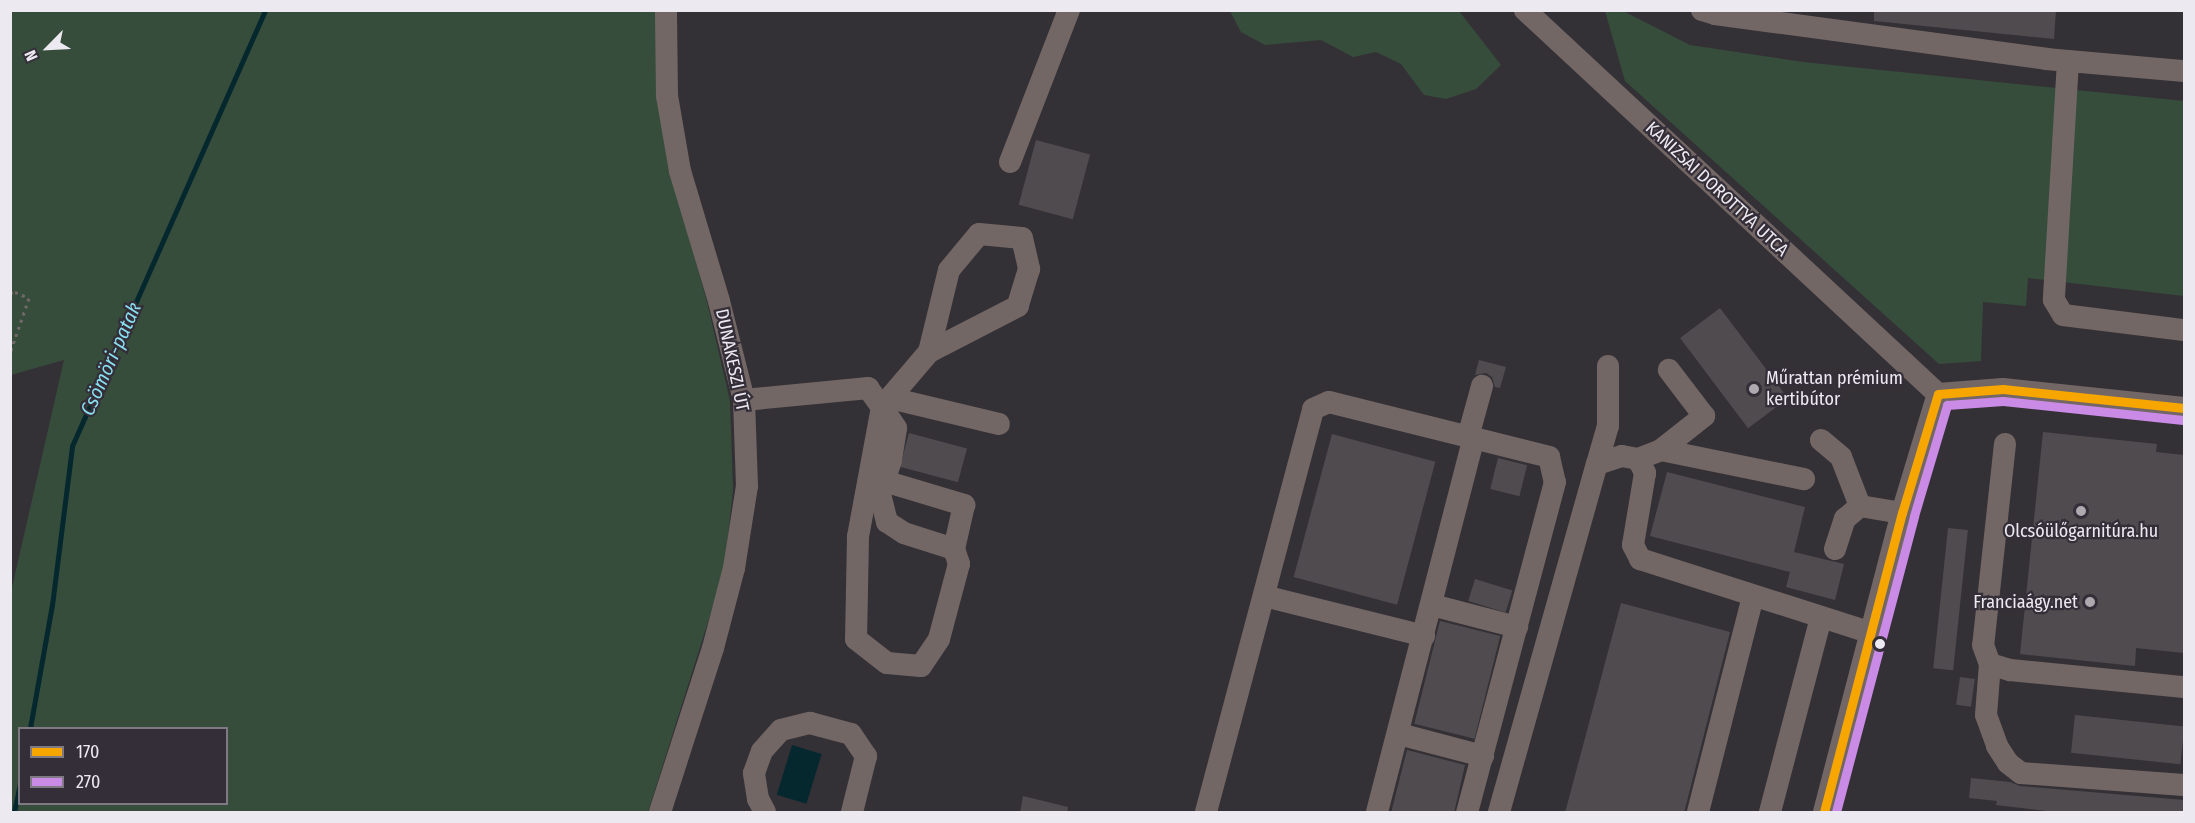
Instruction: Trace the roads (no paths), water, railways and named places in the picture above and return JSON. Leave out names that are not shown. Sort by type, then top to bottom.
[{"type":"street","name":"DUNAKESZI ÚT","points":[[660,813],[713,648],[734,568],[747,486],[744,400],[719,301],[680,171],[667,96],[666,10]]},
{"type":"street","points":[[1010,162],[1069,10]]},
{"type":"street","name":"KANIZSAI DOROTTYA UTCA","points":[[1525,10],[1938,394]]},
{"type":"street","points":[[1702,10],[1726,16],[2068,61],[2184,71]]},
{"type":"street","points":[[2068,61],[2054,300],[2063,315],[2184,330]]},
{"type":"street","points":[[884,481],[964,505],[954,549],[959,564],[939,639],[921,666],[887,663],[856,639],[858,537],[886,402],[929,352],[1018,306],[1029,269],[1022,238],[979,234],[956,261],[949,270],[929,352]]},
{"type":"street","points":[[1499,813],[1608,426],[1608,366]]},
{"type":"street","points":[[1597,464],[1622,456],[1638,459],[1661,450],[1704,416],[1670,370]]},
{"type":"street","points":[[1377,813],[1432,605],[1482,386]]},
{"type":"street","points":[[744,400],[868,388],[886,402],[999,424]]},
{"type":"street","points":[[1824,813],[1902,513],[1938,394],[2004,389],[2184,408]]},
{"type":"street","points":[[886,402],[896,428],[880,494],[887,522],[904,533],[954,549]]},
{"type":"street","points":[[1206,813],[1313,409],[1329,402],[1550,457],[1555,482],[1467,813]]},
{"type":"street","points":[[1821,440],[1841,457],[1860,506]]},
{"type":"street","points":[[2006,444],[1983,645],[1990,664],[1986,715],[1997,746],[2008,763],[2021,773],[2184,785]]},
{"type":"street","points":[[1661,450],[1803,479]]},
{"type":"street","points":[[1638,459],[1645,473],[1633,544],[1640,559],[1753,597],[1872,633]]},
{"type":"street","points":[[1860,506],[1902,513]]},
{"type":"street","points":[[1835,549],[1845,519],[1860,506]]},
{"type":"street","points":[[1264,596],[1424,636]]},
{"type":"street","points":[[1698,813],[1753,597]]},
{"type":"street","points":[[1432,605],[1517,627]]},
{"type":"street","points":[[1770,813],[1821,618]]},
{"type":"street","points":[[1990,664],[2010,670],[2184,687]]},
{"type":"street","points":[[765,813],[758,799],[754,773],[762,751],[781,730],[810,723],[851,734],[866,756],[852,813]]},
{"type":"street","points":[[1399,734],[1483,756]]},
{"type":"water","points":[[792,745],[822,754],[806,804],[777,795]]},
{"type":"waterway","name":"Csömöri-patak","points":[[30,727],[52,605],[72,446],[265,10]]},
{"type":"waterway","name":"Csömöri-patak","points":[[14,812],[18,793]]},
{"type":"place","name":"Műrattan prémium kertibútor","points":[[1754,389]]},
{"type":"place","name":"Olcsóülőgarnitúra.hu","points":[[2081,511]]},
{"type":"place","name":"Franciaágy.net","points":[[2090,602]]}]
